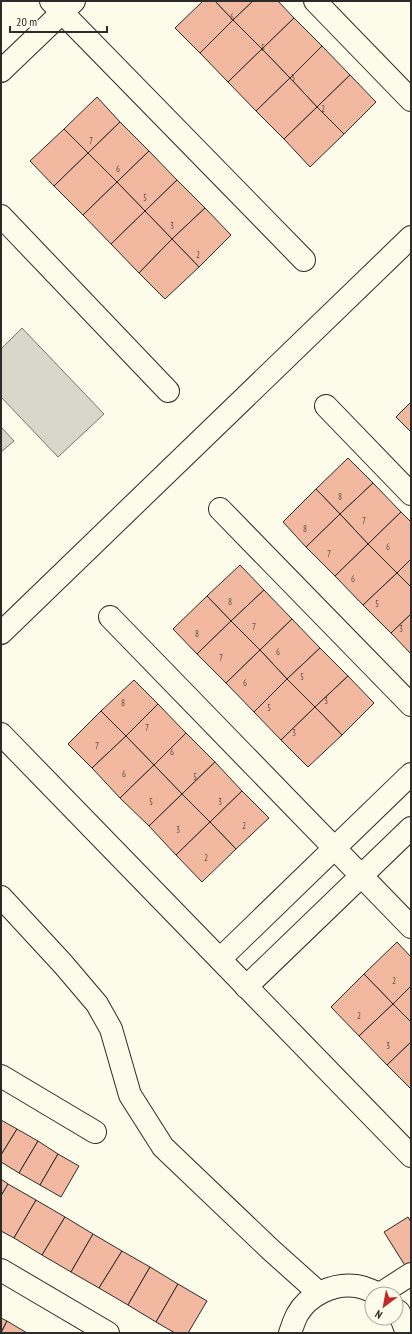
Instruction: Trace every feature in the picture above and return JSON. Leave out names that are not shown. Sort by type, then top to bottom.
[{"type":"street","points":[[315,1],[411,100]]},
{"type":"street","points":[[1,71],[62,5],[304,260]]},
{"type":"street","points":[[1,216],[168,392]]},
{"type":"street","points":[[1,633],[411,237]]},
{"type":"street","points":[[326,406],[411,494]]},
{"type":"street","points":[[220,509],[411,705]]},
{"type":"street","points":[[110,617],[411,927]]},
{"type":"street","points":[[1,734],[411,1156]]},
{"type":"street","points":[[220,959],[411,774]]},
{"type":"street","points":[[246,986],[411,828]]},
{"type":"street","points":[[1,897],[63,964],[97,1004],[111,1029],[130,1095],[163,1147],[271,1250],[312,1299]]},
{"type":"street","points":[[1,1076],[95,1132]]},
{"type":"street","points":[[1,1270],[108,1333]]},
{"type":"street","points":[[392,1286],[411,1274]]},
{"type":"street","points":[[290,1333],[297,1316],[312,1299],[330,1288],[349,1286],[364,1288]]},
{"type":"shaded area","points":[[22,328],[104,414],[58,457],[1,397],[1,349]]},
{"type":"shaded area","points":[[1,427],[14,441],[1,452]]},
{"type":"building","points":[[203,1],[215,1],[233,20],[200,53],[175,28]]},
{"type":"building","points":[[215,1],[253,1],[233,20]]},
{"type":"building","points":[[253,1],[278,1],[294,18],[262,49],[233,20]]},
{"type":"building","points":[[294,18],[322,46],[290,78],[262,49]]},
{"type":"building","points":[[233,20],[262,49],[228,82],[200,53]]},
{"type":"building","points":[[322,46],[350,75],[317,107],[290,78]]},
{"type":"building","points":[[262,49],[290,78],[256,111],[228,82]]},
{"type":"building","points":[[350,75],[376,102],[344,134],[317,107]]},
{"type":"building","points":[[290,78],[317,107],[284,139],[256,111]]},
{"type":"building","points":[[97,97],[120,122],[88,153],[64,129]]},
{"type":"building","points":[[317,107],[344,134],[310,167],[284,139]]},
{"type":"building","points":[[120,122],[149,151],[117,182],[88,153]]},
{"type":"building","points":[[64,129],[88,153],[54,186],[30,161]]},
{"type":"building","points":[[149,151],[177,180],[145,211],[117,182]]},
{"type":"building","points":[[88,153],[117,182],[83,215],[54,186]]},
{"type":"building","points":[[177,180],[205,208],[172,239],[145,211]]},
{"type":"building","points":[[117,182],[145,211],[111,244],[83,215]]},
{"type":"building","points":[[205,208],[231,235],[199,267],[172,239]]},
{"type":"building","points":[[145,211],[172,239],[139,273],[111,244]]},
{"type":"building","points":[[172,239],[199,267],[165,299],[139,273]]},
{"type":"building","points":[[411,402],[411,432],[396,417]]},
{"type":"building","points":[[348,458],[373,483],[340,514],[316,489]]},
{"type":"building","points":[[373,483],[401,512],[368,544],[340,514]]},
{"type":"building","points":[[316,489],[340,514],[306,547],[283,522]]},
{"type":"building","points":[[401,512],[411,522],[411,559],[397,573],[368,544]]},
{"type":"building","points":[[340,514],[368,544],[335,576],[306,547]]},
{"type":"building","points":[[368,544],[397,573],[363,605],[335,576]]},
{"type":"building","points":[[411,559],[411,587],[397,573]]},
{"type":"building","points":[[240,565],[264,590],[231,621],[207,596]]},
{"type":"building","points":[[397,573],[411,587],[411,614],[391,633],[363,605]]},
{"type":"building","points":[[264,590],[292,619],[260,650],[231,621]]},
{"type":"building","points":[[207,596],[231,621],[197,654],[173,629]]},
{"type":"building","points":[[411,614],[411,654],[391,633]]},
{"type":"building","points":[[292,619],[320,648],[287,679],[260,650]]},
{"type":"building","points":[[231,621],[260,650],[226,683],[197,654]]},
{"type":"building","points":[[320,648],[348,676],[315,707],[287,679]]},
{"type":"building","points":[[260,650],[287,679],[254,712],[226,683]]},
{"type":"building","points":[[348,676],[374,703],[342,735],[315,707]]},
{"type":"building","points":[[287,679],[315,707],[281,740],[254,712]]},
{"type":"building","points":[[134,680],[158,704],[126,736],[101,711]]},
{"type":"building","points":[[158,704],[186,733],[154,765],[126,736]]},
{"type":"building","points":[[315,707],[342,735],[308,767],[281,740]]},
{"type":"building","points":[[101,711],[126,736],[92,768],[68,744]]},
{"type":"building","points":[[186,733],[215,762],[182,794],[154,765]]},
{"type":"building","points":[[126,736],[154,765],[120,798],[92,768]]},
{"type":"building","points":[[215,762],[242,791],[210,822],[182,794]]},
{"type":"building","points":[[154,765],[182,794],[149,826],[120,798]]},
{"type":"building","points":[[242,791],[269,818],[236,849],[210,822]]},
{"type":"building","points":[[182,794],[210,822],[176,855],[149,826]]},
{"type":"building","points":[[210,822],[236,849],[202,882],[176,855]]},
{"type":"building","points":[[397,942],[411,957],[411,986],[393,1004],[364,974]]},
{"type":"building","points":[[364,974],[393,1004],[359,1036],[331,1007]]},
{"type":"building","points":[[411,986],[411,1022],[393,1004]]},
{"type":"building","points":[[393,1004],[411,1022],[411,1042],[387,1065],[359,1036]]},
{"type":"building","points":[[411,1042],[411,1089],[387,1065]]},
{"type":"building","points":[[1,1120],[17,1129],[1,1155]]},
{"type":"building","points":[[17,1129],[38,1141],[19,1173],[1,1162],[1,1155]]},
{"type":"building","points":[[38,1141],[58,1154],[40,1185],[19,1173]]},
{"type":"building","points":[[58,1154],[79,1166],[61,1197],[40,1185]]},
{"type":"building","points":[[1,1179],[8,1184],[1,1196]]},
{"type":"building","points":[[8,1184],[36,1200],[14,1238],[1,1231],[1,1196]]},
{"type":"building","points":[[36,1200],[65,1217],[42,1255],[14,1238]]},
{"type":"building","points":[[65,1217],[93,1234],[71,1272],[42,1255]]},
{"type":"building","points":[[408,1217],[411,1222],[411,1275],[384,1232]]},
{"type":"building","points":[[93,1234],[122,1251],[99,1288],[71,1272]]},
{"type":"building","points":[[122,1251],[150,1267],[128,1305],[99,1288]]},
{"type":"building","points":[[150,1267],[178,1284],[156,1322],[128,1305]]},
{"type":"building","points":[[178,1284],[207,1301],[188,1333],[175,1333],[156,1322]]},
{"type":"building","points":[[1,1318],[7,1321],[1,1332]]},
{"type":"building","points":[[7,1321],[27,1333],[1,1333]]}]
